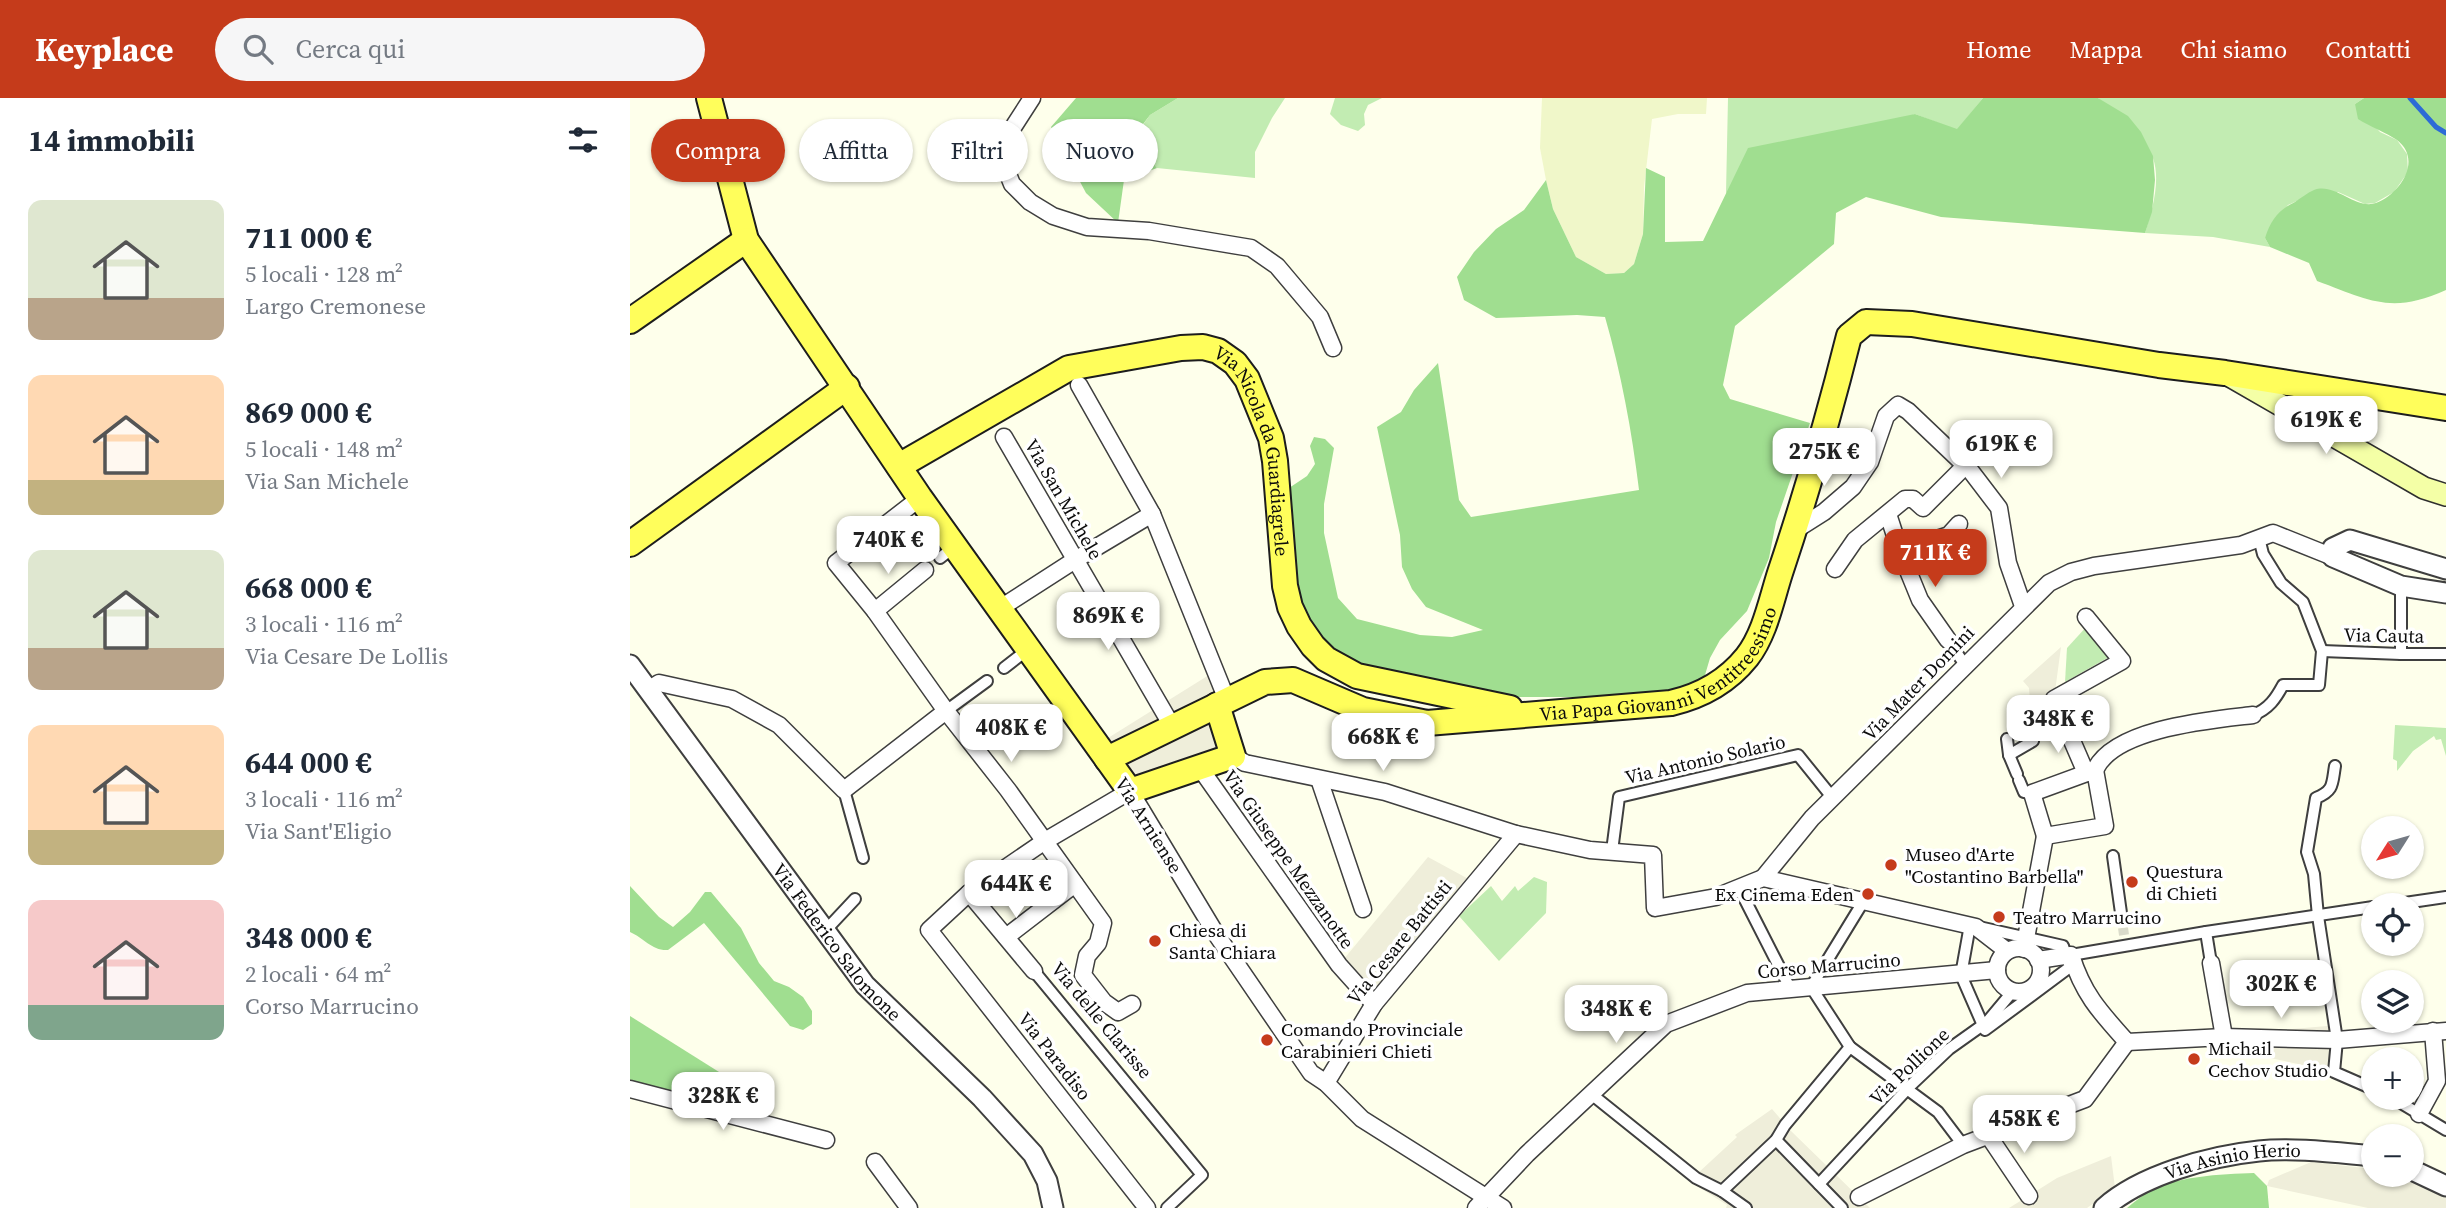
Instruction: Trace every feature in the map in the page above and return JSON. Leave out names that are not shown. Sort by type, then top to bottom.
[{"type":"main road","name":"Via Arniense","points":[[709,98],[746,240],[920,498],[947,553],[999,609],[1130,791]]},
{"type":"main road","points":[[630,321],[746,240]]},
{"type":"main road","name":"Via Papa Giovanni Ventitreesimo","points":[[1107,759],[1265,682],[1293,680],[1363,710],[1427,723],[1671,703],[1711,689],[1730,676],[1758,642],[1794,531],[1849,336],[1866,322],[1891,321],[1948,328],[2159,365],[2446,408]]},
{"type":"main road","name":"Via Nicola da Guardiagrele","points":[[899,466],[1069,368],[1181,348],[1203,347],[1218,351],[1235,363],[1247,379],[1271,438],[1285,586],[1294,617],[1313,646],[1334,663],[1357,676],[1498,706],[1550,713]]},
{"type":"main road","points":[[2225,373],[2418,485],[2446,495]]},
{"type":"main road","points":[[630,544],[847,387]]},
{"type":"main road","points":[[1130,791],[1233,756],[1222,703]]},
{"type":"street","points":[[1032,98],[1012,129],[1004,158],[1012,184],[1030,202],[1053,216],[1087,227],[1149,231],[1251,248],[1277,267],[1320,317],[1333,348]]},
{"type":"street","points":[[1079,385],[1152,514],[1222,703]]},
{"type":"street","points":[[1794,531],[1824,512],[1874,466],[1885,416],[1898,405],[1908,411],[1965,466],[1999,508],[2008,564],[2023,606]]},
{"type":"street","name":"Via San Michele","points":[[1004,437],[1172,726]]},
{"type":"street","points":[[1835,569],[1855,540],[1888,514],[1904,497],[1913,499],[1923,508],[1965,466]]},
{"type":"street","points":[[920,498],[836,563],[875,611],[1103,923],[1098,943],[1087,956],[1083,975],[1104,1002],[1118,1012],[1132,1004]]},
{"type":"street","points":[[999,609],[1152,514]]},
{"type":"street","points":[[1888,514],[1920,600],[1965,665]]},
{"type":"street","points":[[1900,551],[1949,535],[1959,524]]},
{"type":"street","name":"Via Mater Domini","points":[[1763,878],[1832,797],[2049,583],[2071,572],[2094,566],[2241,545],[2273,533],[2333,557]]},
{"type":"street","points":[[2028,792],[2090,772],[2101,758],[2146,732],[2253,715],[2263,711],[2275,700],[2283,685],[2319,685],[2322,651],[2303,603],[2281,583],[2263,554],[2259,538]]},
{"type":"street","points":[[2446,569],[2350,540],[2333,548],[2333,557],[2401,586],[2446,593]]},
{"type":"street","points":[[875,611],[925,570]]},
{"type":"street","points":[[2401,586],[2401,654]]},
{"type":"street","points":[[2045,836],[2105,826],[2090,772],[2054,699],[2122,661],[2086,617]]},
{"type":"street","points":[[1004,668],[1027,650]]},
{"type":"street","name":"Via Cauta","points":[[2322,651],[2446,653]]},
{"type":"street","name":"Via Federico Salomone","points":[[630,665],[865,985],[982,1098],[1033,1154],[1047,1181],[1053,1208]]},
{"type":"street","points":[[844,790],[987,681]]},
{"type":"street","points":[[648,690],[659,682],[732,699],[779,725],[844,790],[863,858]]},
{"type":"street","points":[[1233,756],[1245,763],[1385,792],[1516,834],[1590,850],[1653,855],[1655,908],[1716,897],[1763,878],[1976,926],[2019,946],[2034,954],[2038,960],[2038,981],[2027,990],[2013,991],[2002,983],[1997,970],[2002,956],[2019,946],[2045,836],[2028,792],[2018,777],[2007,739]]},
{"type":"street","points":[[2010,755],[2033,741]]},
{"type":"street","name":"Via Antonio Solario","points":[[1612,851],[1619,797],[1798,755],[1832,797]]},
{"type":"street","points":[[2335,766],[2330,790],[2316,798],[2307,852],[2314,874],[2337,1040],[2334,1072],[2361,1084]]},
{"type":"street","name":"Via Giuseppe Mezzanotte","points":[[1200,768],[1339,965],[1374,1004]]},
{"type":"street","points":[[1319,779],[1363,909]]},
{"type":"street","points":[[969,893],[1045,841],[1130,791]]},
{"type":"street","name":"Via Arniense","points":[[1130,791],[1224,946],[1311,1073],[1326,1083],[1363,1119],[1482,1202],[1503,1208]]},
{"type":"street","name":"Via Cesare Battisti","points":[[1326,1083],[1374,1004],[1516,834]]},
{"type":"street","points":[[2113,856],[2121,914]]},
{"type":"street","points":[[1006,937],[1076,884]]},
{"type":"street","points":[[1739,888],[1790,988]]},
{"type":"street","name":"Via Paradiso","points":[[969,893],[929,930],[1147,1208]]},
{"type":"street","name":"Via delle Clarisse","points":[[969,893],[1202,1175],[1167,1208]]},
{"type":"street","points":[[2424,900],[2446,897]]},
{"type":"street","points":[[825,931],[855,899]]},
{"type":"street","points":[[1863,902],[1811,987],[1850,1047],[1938,1112],[1963,1145]]},
{"type":"street","points":[[2038,960],[2361,909]]},
{"type":"street","points":[[1970,925],[2019,946],[2063,946],[2094,1005],[2127,1042]]},
{"type":"street","points":[[1970,925],[1961,975],[1985,1030],[2070,967],[2069,956]]},
{"type":"street","points":[[2206,932],[2224,1037]]},
{"type":"street","points":[[2124,935],[2125,947]]},
{"type":"street","name":"Corso Marrucino","points":[[1482,1202],[1590,1093],[1666,1024],[1747,993],[1997,970]]},
{"type":"street","name":"Via Pollione","points":[[1819,1184],[1908,1089],[1949,1049],[1983,1024],[2013,991]]},
{"type":"street","points":[[2127,1042],[2224,1037],[2337,1040],[2440,1031],[2437,1081],[2419,1114]]},
{"type":"street","points":[[1776,1140],[1842,1207],[1963,1145],[2085,1099],[2127,1042]]},
{"type":"street","points":[[1722,1191],[1776,1140],[1785,1125],[1850,1047]]},
{"type":"street","points":[[630,1089],[826,1140]]},
{"type":"street","points":[[1590,1093],[1696,1178],[1722,1191],[1746,1208]]},
{"type":"street","points":[[2412,1110],[2446,1130]]},
{"type":"street","points":[[1988,1135],[2029,1196]]},
{"type":"street","name":"Via Asinio Herio","points":[[2104,1208],[2150,1180],[2180,1167],[2260,1150],[2361,1155]]},
{"type":"street","points":[[875,1163],[909,1208]]},
{"type":"street","points":[[2424,1176],[2446,1186]]},
{"type":"green space","points":[[1076,98],[1178,98],[1147,119],[1058,119]]},
{"type":"green space","points":[[1178,98],[1285,98],[1255,152],[1255,178],[1158,168],[1158,119],[1147,119]]},
{"type":"green space","points":[[1335,98],[1382,98],[1368,105],[1364,114],[1365,125],[1358,131],[1341,125],[1330,114]]},
{"type":"green space","points":[[1542,98],[1707,98],[1706,114],[1678,114],[1652,119],[1644,187],[1643,234],[1634,264],[1624,273],[1606,274],[1576,257],[1553,209],[1540,148]]},
{"type":"green space","points":[[1728,98],[1983,98],[1957,130],[1915,114],[1726,193]]},
{"type":"green space","points":[[1983,98],[2098,98],[2128,116],[2141,132],[2153,156],[2155,180],[2152,212],[2145,233],[1941,217],[1866,197],[1836,213],[1834,244],[1735,326],[1723,385],[1730,399],[1810,423],[1776,522],[1769,558],[1747,611],[1720,640],[1710,658],[1705,675],[1692,688],[1644,697],[1512,697],[1473,687],[1447,685],[1365,668],[1328,646],[1310,623],[1294,583],[1286,490],[1307,476],[1315,464],[1310,446],[1314,437],[1325,439],[1334,448],[1324,504],[1324,533],[1338,598],[1357,619],[1420,635],[1452,637],[1483,630],[1426,607],[1412,589],[1402,567],[1400,535],[1377,427],[1401,412],[1414,390],[1438,363],[1459,500],[1471,517],[1639,490],[1625,402],[1605,317],[1577,315],[1496,318],[1464,300],[1457,277],[1474,252],[1496,229],[1524,210],[1546,180],[1553,209],[1576,257],[1606,274],[1624,273],[1634,264],[1643,234],[1646,168],[1665,177],[1665,242],[1703,241],[1748,148],[1915,114],[1957,129]]},
{"type":"green space","points":[[2098,98],[2364,98],[2355,104],[2380,132],[2397,140],[2407,154],[2408,172],[2394,192],[2375,203],[2365,204],[2338,192],[2288,205],[2265,238],[2270,247],[2213,237],[2145,233],[2156,186],[2153,158],[2137,137]]},
{"type":"green space","points":[[2364,98],[2446,98],[2446,290],[2427,298],[2395,303],[2351,294],[2317,281],[2309,263],[2270,247],[2265,238],[2280,212],[2314,190],[2330,190],[2368,204],[2385,199],[2400,184],[2408,166],[2405,148],[2393,137],[2358,119],[2355,104]]},
{"type":"green space","points":[[1080,182],[1124,182],[1118,223],[1086,193]]},
{"type":"green space","points":[[2088,625],[2109,657],[2065,682],[2067,648]]},
{"type":"green space","points":[[2395,725],[2446,728],[2446,756],[2441,739],[2436,740],[2434,736],[2413,751],[2397,771],[2397,761],[2393,759]]},
{"type":"green space","points":[[1534,877],[1547,882],[1546,913],[1499,961],[1459,916],[1491,886],[1502,901],[1515,886],[1518,891]]},
{"type":"green space","points":[[630,886],[659,917],[673,927],[690,912],[705,892],[711,892],[741,928],[759,963],[774,981],[803,997],[812,1011],[812,1024],[803,1030],[790,1026],[704,923],[668,950],[653,946],[630,932]]},
{"type":"green space","points":[[630,1016],[727,1077],[742,1095],[734,1112],[630,1085]]},
{"type":"green space","points":[[2254,1173],[2267,1186],[2269,1208],[2127,1208],[2145,1194],[2169,1183],[2198,1177]]},
{"type":"shaded area","points":[[2061,647],[2054,699],[2065,722],[2033,741],[2029,688],[2023,681]]},
{"type":"shaded area","points":[[1209,675],[1239,762],[1142,793],[1100,743]]},
{"type":"shaded area","points":[[1428,857],[1474,882],[1374,1004],[1339,965]]},
{"type":"shaded area","points":[[2339,1025],[2342,1045],[2334,1075],[2322,1069],[2218,1047],[2220,1035]]},
{"type":"shaded area","points":[[1772,1109],[1870,1208],[1726,1208],[1727,1205],[1694,1184],[1698,1173],[1737,1137],[1735,1135]]},
{"type":"shaded area","points":[[2111,1156],[2115,1188],[2087,1208],[2009,1208],[2057,1178]]},
{"type":"shaded area","points":[[2311,1162],[2361,1168],[2361,1187],[2423,1187],[2446,1197],[2446,1208],[2368,1208],[2267,1186],[2269,1180]]},
{"type":"waterway","points":[[2410,98],[2436,127],[2446,133]]},
{"type":"tunnel","points":[[2121,913],[2124,935]]},
{"type":"place","name":"Museo d'Arte \"Costantino Barbella\"","points":[[1891,865]]},
{"type":"place","name":"Questura di Chieti","points":[[2132,882]]},
{"type":"place","name":"Ex Cinema Eden","points":[[1868,894]]},
{"type":"place","name":"Teatro Marrucino","points":[[1999,917]]},
{"type":"place","name":"Chiesa di Santa Chiara","points":[[1155,941]]},
{"type":"place","name":"Comando Provinciale Carabinieri Chieti","points":[[1267,1040]]},
{"type":"place","name":"Michail Cechov Studio","points":[[2194,1059]]}]
